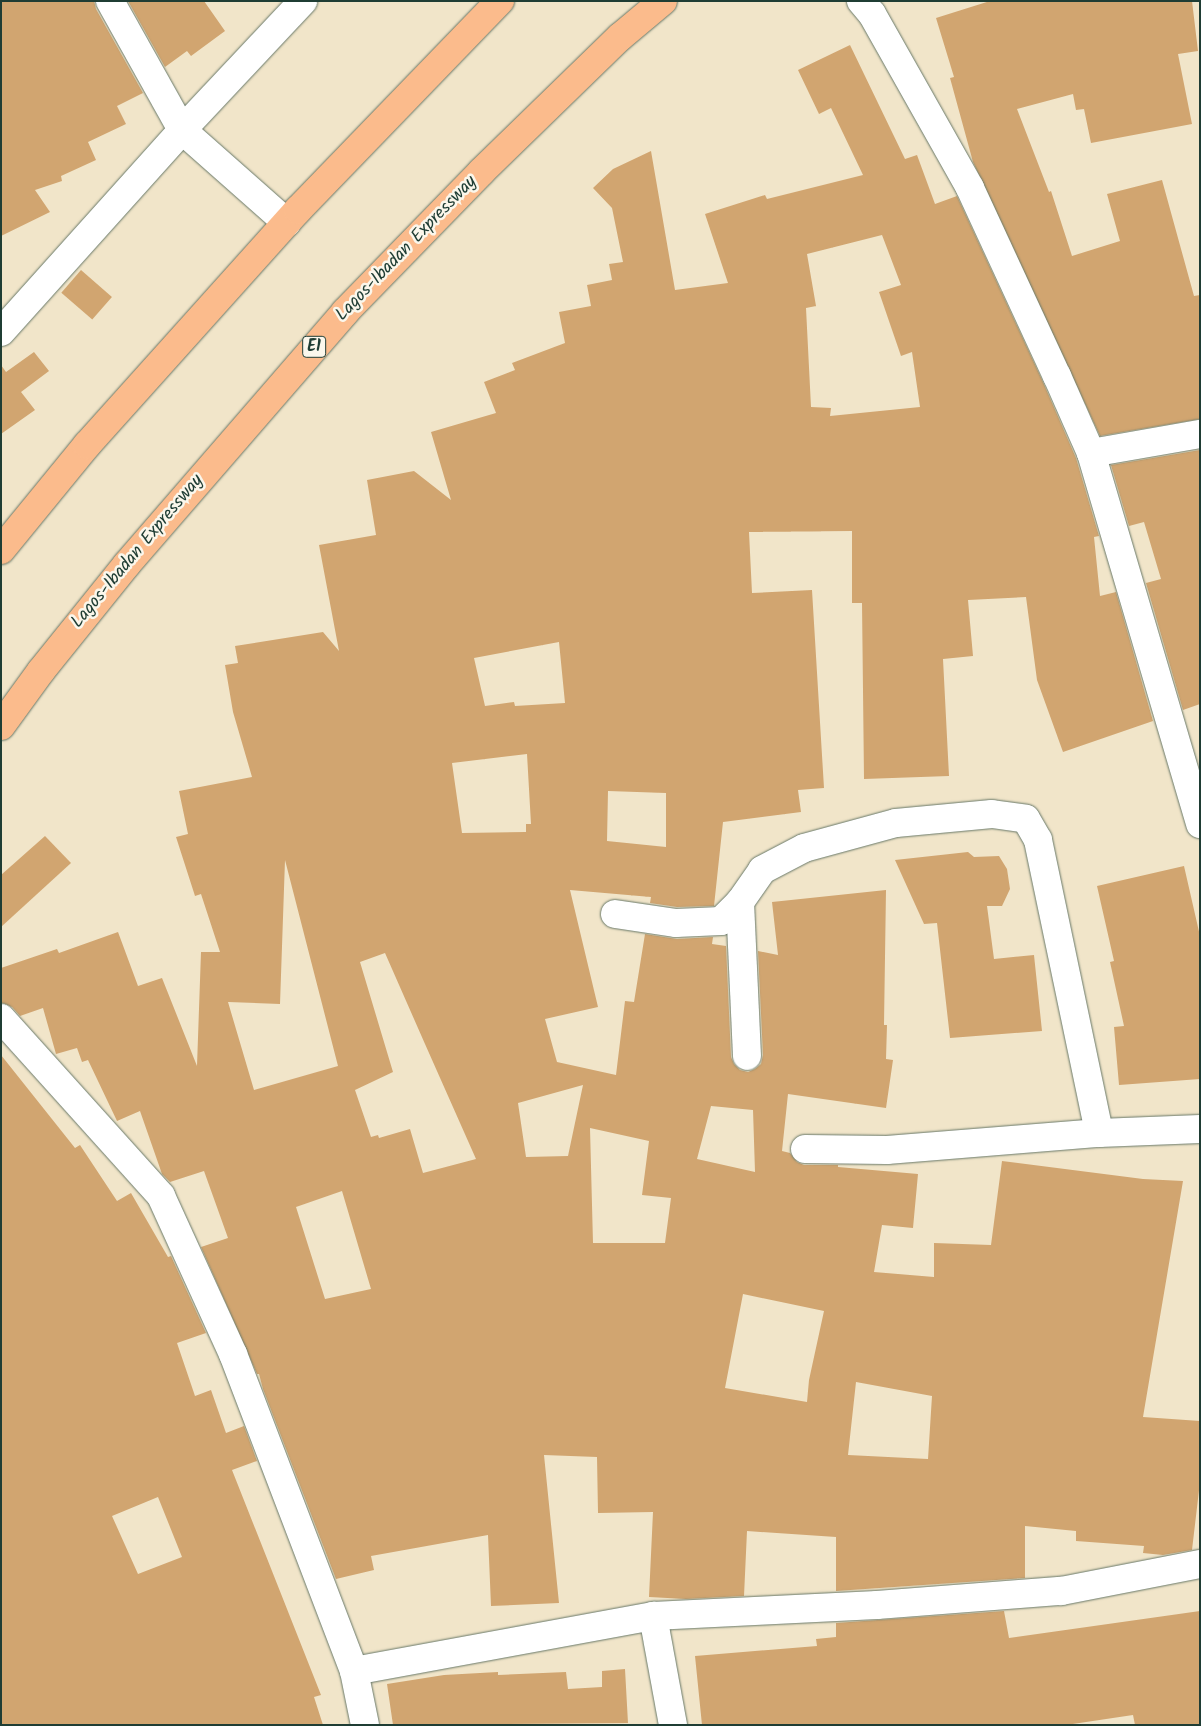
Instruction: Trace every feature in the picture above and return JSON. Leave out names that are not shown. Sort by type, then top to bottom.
[{"type":"highway","points":[[1,550],[87,445],[287,223],[500,1]]},
{"type":"highway","name":"Lagos-Ibadan Expressway","points":[[1,726],[41,670],[127,564],[345,312],[481,172],[620,37],[663,1]]},
{"type":"street","points":[[110,1],[182,130],[287,223]]},
{"type":"street","points":[[1,332],[182,130],[303,1]]},
{"type":"street","points":[[861,1],[872,14],[970,188],[1058,376],[1091,453],[1200,824]]},
{"type":"street","points":[[1091,453],[1200,434]]},
{"type":"street","points":[[615,914],[676,923],[721,921],[740,902],[762,870],[804,848],[896,823],[992,814],[1026,819],[1038,840],[1099,1133]]},
{"type":"street","points":[[740,902],[746,1056]]},
{"type":"street","points":[[1,1018],[161,1196],[233,1354],[354,1672],[365,1725]]},
{"type":"street","points":[[805,1149],[887,1150],[1099,1133],[1200,1129]]},
{"type":"street","points":[[354,1672],[653,1616],[877,1605],[1061,1591],[1200,1564]]},
{"type":"street","points":[[653,1616],[673,1725]]},
{"type":"building","points":[[1,1],[94,1],[96,9],[143,93],[117,106],[126,124],[88,142],[96,160],[61,176],[62,181],[35,190],[50,212],[1,236]]},
{"type":"building","points":[[128,1],[204,1],[225,31],[191,56],[187,51],[165,67]]},
{"type":"building","points":[[990,1],[1192,1],[1198,51],[1178,54],[1192,124],[1091,143],[1084,109],[1076,110],[1073,94],[1017,109],[1049,192],[1051,191],[1072,256],[1120,241],[1107,194],[1162,180],[1194,296],[1200,295],[1200,419],[1100,436],[973,162],[950,78],[954,77],[936,18]]},
{"type":"building","points":[[850,45],[905,159],[917,155],[935,204],[957,196],[1076,458],[1099,536],[1094,537],[1100,596],[1116,592],[1153,721],[1063,752],[1037,680],[1026,597],[968,600],[973,656],[943,659],[949,776],[864,779],[862,603],[852,603],[852,531],[749,532],[752,593],[812,590],[824,788],[798,790],[801,812],[723,822],[714,906],[677,907],[650,903],[651,897],[570,890],[598,1007],[545,1019],[557,1062],[616,1075],[625,1001],[634,1002],[645,934],[677,939],[713,937],[712,944],[726,946],[731,1057],[734,1064],[740,1070],[748,1072],[761,1064],[763,1055],[758,951],[778,955],[772,902],[886,890],[884,1025],[887,1025],[886,1059],[893,1060],[886,1108],[788,1094],[782,1151],[790,1153],[797,1162],[804,1165],[838,1165],[838,1167],[918,1174],[913,1228],[882,1225],[874,1272],[934,1277],[934,1243],[991,1245],[1002,1161],[1143,1179],[1183,1181],[1143,1417],[1200,1421],[1200,1482],[1192,1550],[1163,1555],[1143,1553],[1144,1546],[1076,1541],[1076,1531],[1025,1526],[1025,1578],[836,1591],[836,1537],[747,1531],[744,1596],[686,1599],[649,1597],[653,1512],[598,1513],[597,1457],[544,1455],[559,1603],[491,1606],[488,1535],[371,1556],[374,1570],[336,1579],[263,1389],[259,1374],[257,1374],[201,1247],[228,1238],[204,1171],[170,1182],[162,1174],[140,1111],[117,1121],[88,1060],[82,1062],[77,1048],[56,1054],[43,1008],[20,1016],[12,1007],[1,1003],[1,968],[57,949],[59,953],[118,932],[138,986],[162,978],[197,1066],[201,952],[220,952],[201,894],[195,896],[176,837],[188,834],[179,791],[252,777],[233,712],[225,665],[238,663],[235,646],[323,632],[339,651],[319,545],[376,535],[367,480],[414,471],[451,500],[431,432],[496,413],[484,382],[515,370],[512,363],[565,343],[559,312],[591,306],[587,285],[612,280],[609,264],[623,262],[612,208],[593,188],[613,169],[651,151],[675,290],[728,283],[705,214],[765,195],[767,199],[863,175],[831,108],[819,114],[798,70]],"holes":[[[882,235],[901,285],[879,292],[901,356],[912,352],[920,407],[830,416],[831,408],[811,407],[806,308],[816,306],[807,254]],[[559,642],[565,703],[515,706],[514,702],[485,706],[474,658]],[[527,754],[531,824],[526,824],[526,832],[462,833],[452,763]],[[608,791],[666,793],[666,847],[607,841]],[[285,860],[338,1066],[254,1090],[228,1002],[280,1004]],[[385,953],[476,1159],[423,1173],[410,1129],[379,1138],[378,1135],[371,1137],[355,1090],[393,1072],[360,962]],[[583,1085],[568,1156],[526,1157],[518,1103]],[[711,1106],[753,1110],[755,1172],[697,1159]],[[590,1128],[649,1141],[642,1195],[671,1198],[665,1243],[593,1243]],[[342,1191],[371,1289],[325,1299],[296,1207]],[[743,1294],[824,1311],[809,1380],[807,1402],[725,1388]],[[856,1382],[932,1396],[928,1459],[848,1455]]]},
{"type":"building","points":[[81,270],[112,297],[92,320],[61,293]]},
{"type":"building","points":[[34,352],[49,371],[21,392],[35,410],[1,434],[1,365],[6,372]]},
{"type":"building","points":[[1200,450],[1200,704],[1183,710],[1146,583],[1161,579],[1144,522],[1129,526],[1111,465]]},
{"type":"building","points":[[45,836],[71,863],[1,927],[1,875]]},
{"type":"building","points":[[968,852],[974,857],[999,856],[1007,869],[1010,889],[1002,906],[987,906],[994,959],[1034,955],[1042,1031],[950,1038],[937,923],[924,924],[895,860]]},
{"type":"building","points":[[1184,866],[1200,936],[1200,1079],[1119,1085],[1114,1027],[1124,1026],[1110,962],[1114,961],[1097,886]]},
{"type":"building","points":[[1,1055],[75,1148],[80,1145],[117,1201],[131,1193],[168,1257],[171,1256],[206,1333],[177,1343],[195,1396],[211,1390],[226,1433],[244,1426],[257,1461],[232,1470],[321,1695],[314,1697],[323,1725],[1,1725]],"holes":[[[158,1497],[182,1557],[138,1574],[112,1516]]]},
{"type":"building","points":[[1004,1611],[1009,1638],[1200,1611],[1200,1725],[1135,1725],[1133,1715],[1066,1725],[702,1725],[695,1656],[817,1646],[816,1639],[836,1637],[836,1623]]},
{"type":"building","points":[[625,1669],[628,1723],[393,1725],[387,1684],[444,1675],[498,1672],[498,1675],[566,1672],[568,1689],[602,1687],[602,1671]]}]
